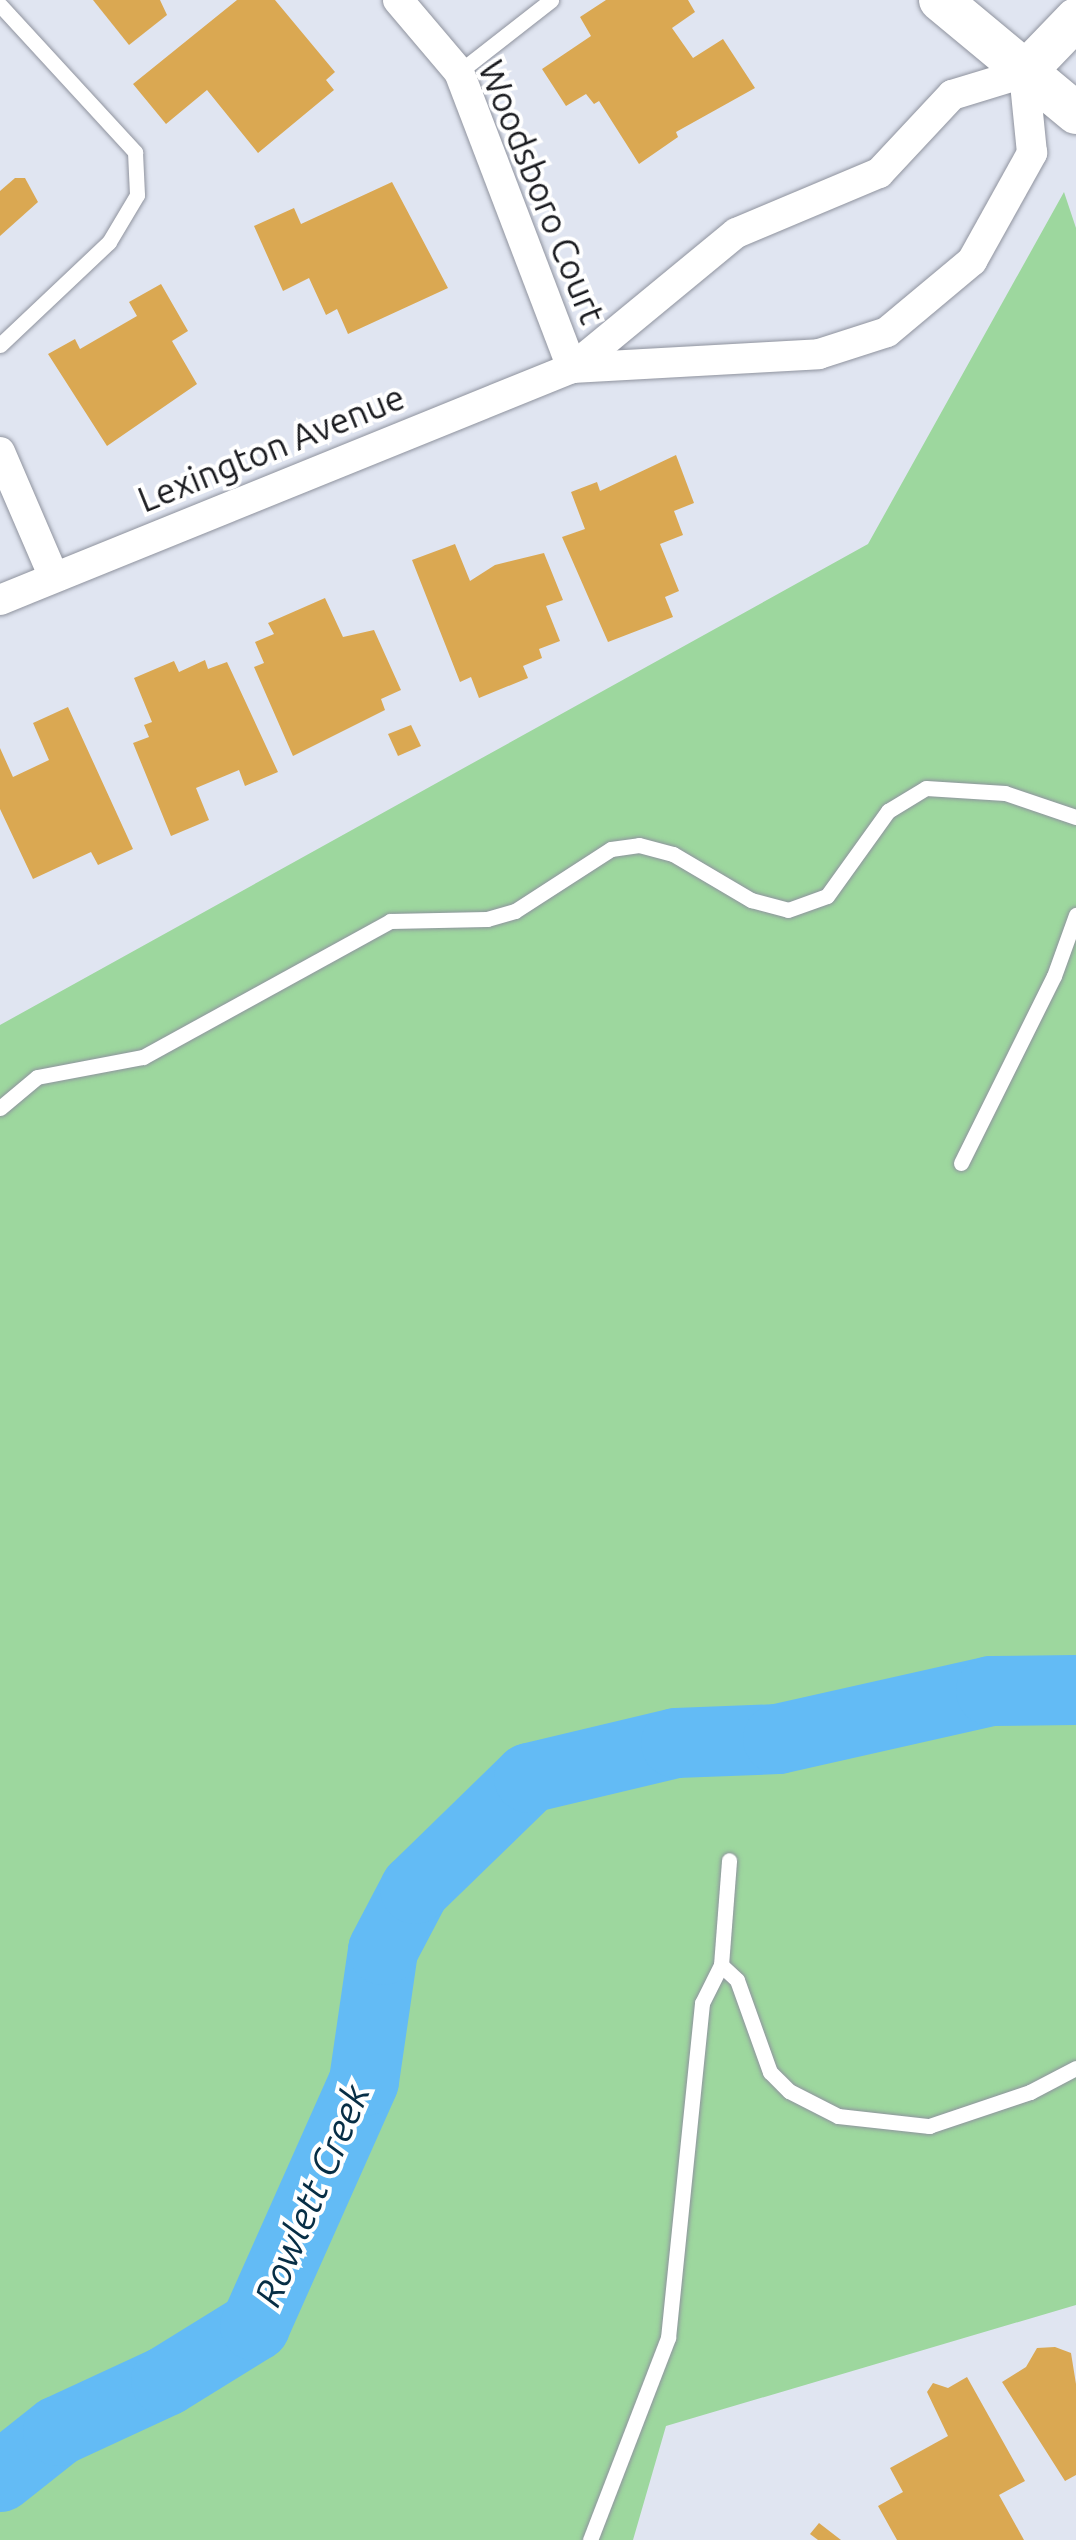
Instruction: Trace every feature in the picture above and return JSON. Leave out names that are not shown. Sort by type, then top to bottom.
[{"type":"main road","points":[[940,0],[1024,74],[1076,113]]},
{"type":"main road","points":[[1024,74],[1076,19]]},
{"type":"street","name":"Woodsboro Court","points":[[398,0],[459,72],[572,368]]},
{"type":"street","name":"Lexington Avenue","points":[[0,600],[53,575],[572,368],[736,233],[879,173],[952,95],[1024,74],[1032,153],[972,261],[887,332],[819,354],[572,368]]},
{"type":"street","points":[[0,452],[53,575]]},
{"type":"lane","points":[[459,72],[551,0]]},
{"type":"lane","points":[[0,5],[136,152],[137,195],[109,242],[0,344]]},
{"type":"lane","points":[[0,1108],[37,1077],[144,1057],[390,921],[487,919],[515,911],[611,849],[638,845],[672,854],[751,900],[788,910],[827,896],[888,810],[926,788],[1004,792],[1076,817]]},
{"type":"lane","points":[[961,1163],[1054,976],[1076,915]]},
{"type":"lane","points":[[590,2540],[668,2338],[702,2004],[721,1965],[729,1860]]},
{"type":"lane","points":[[721,1965],[737,1980],[770,2072],[789,2091],[838,2116],[929,2126],[1030,2092],[1076,2068]]},
{"type":"green space","points":[[1064,192],[1076,228],[1076,2305],[666,2426],[633,2540],[0,2540],[0,1025],[868,544]]},
{"type":"building","points":[[93,0],[160,0],[167,15],[129,45]]},
{"type":"building","points":[[237,0],[275,0],[335,72],[326,80],[334,90],[258,153],[207,90],[166,124],[133,84]]},
{"type":"building","points":[[606,0],[688,0],[695,12],[672,28],[693,58],[723,39],[755,88],[676,132],[678,137],[639,164],[599,101],[594,104],[586,94],[566,106],[542,69],[591,36],[580,17]]},
{"type":"building","points":[[15,178],[25,178],[38,202],[0,236],[0,191]]},
{"type":"building","points":[[392,182],[448,288],[348,334],[337,309],[326,315],[309,278],[283,291],[254,226],[294,208],[301,224]]},
{"type":"building","points":[[161,284],[188,331],[172,341],[197,384],[107,446],[48,354],[75,339],[80,349],[137,316],[129,302]]},
{"type":"building","points":[[676,455],[694,503],[674,511],[683,535],[660,544],[679,591],[665,597],[673,617],[608,642],[562,537],[585,529],[571,492],[597,482],[600,491]]},
{"type":"building","points":[[455,544],[470,581],[495,565],[544,553],[563,600],[546,606],[560,641],[539,649],[542,658],[523,666],[528,678],[479,698],[471,677],[460,682],[412,560]]},
{"type":"building","points":[[325,598],[343,637],[374,630],[401,690],[381,699],[385,710],[293,756],[254,667],[264,663],[255,642],[274,634],[268,623]]},
{"type":"building","points":[[205,660],[208,669],[227,662],[278,772],[245,786],[239,770],[196,788],[209,820],[171,836],[133,743],[149,737],[144,725],[152,722],[134,678],[174,661],[179,672]]},
{"type":"building","points":[[68,707],[133,849],[98,865],[91,852],[33,879],[0,809],[0,748],[13,777],[49,760],[33,723]]},
{"type":"building","points":[[411,725],[421,746],[398,756],[388,734]]},
{"type":"building","points":[[1055,2347],[1071,2353],[1076,2384],[1076,2475],[1065,2481],[1002,2382],[1026,2367],[1037,2348]]},
{"type":"building","points":[[967,2377],[1025,2481],[999,2495],[1024,2540],[897,2540],[878,2506],[903,2492],[890,2468],[948,2436],[927,2392],[933,2383],[948,2388]]},
{"type":"building","points":[[819,2523],[841,2540],[818,2540],[810,2534]]},
{"type":"waterway","name":"Rowlett Creek","points":[[0,2477],[58,2431],[166,2381],[255,2326],[364,2081],[383,1950],[415,1889],[529,1778],[676,1743],[778,1739],[991,1691],[1076,1690]]}]
